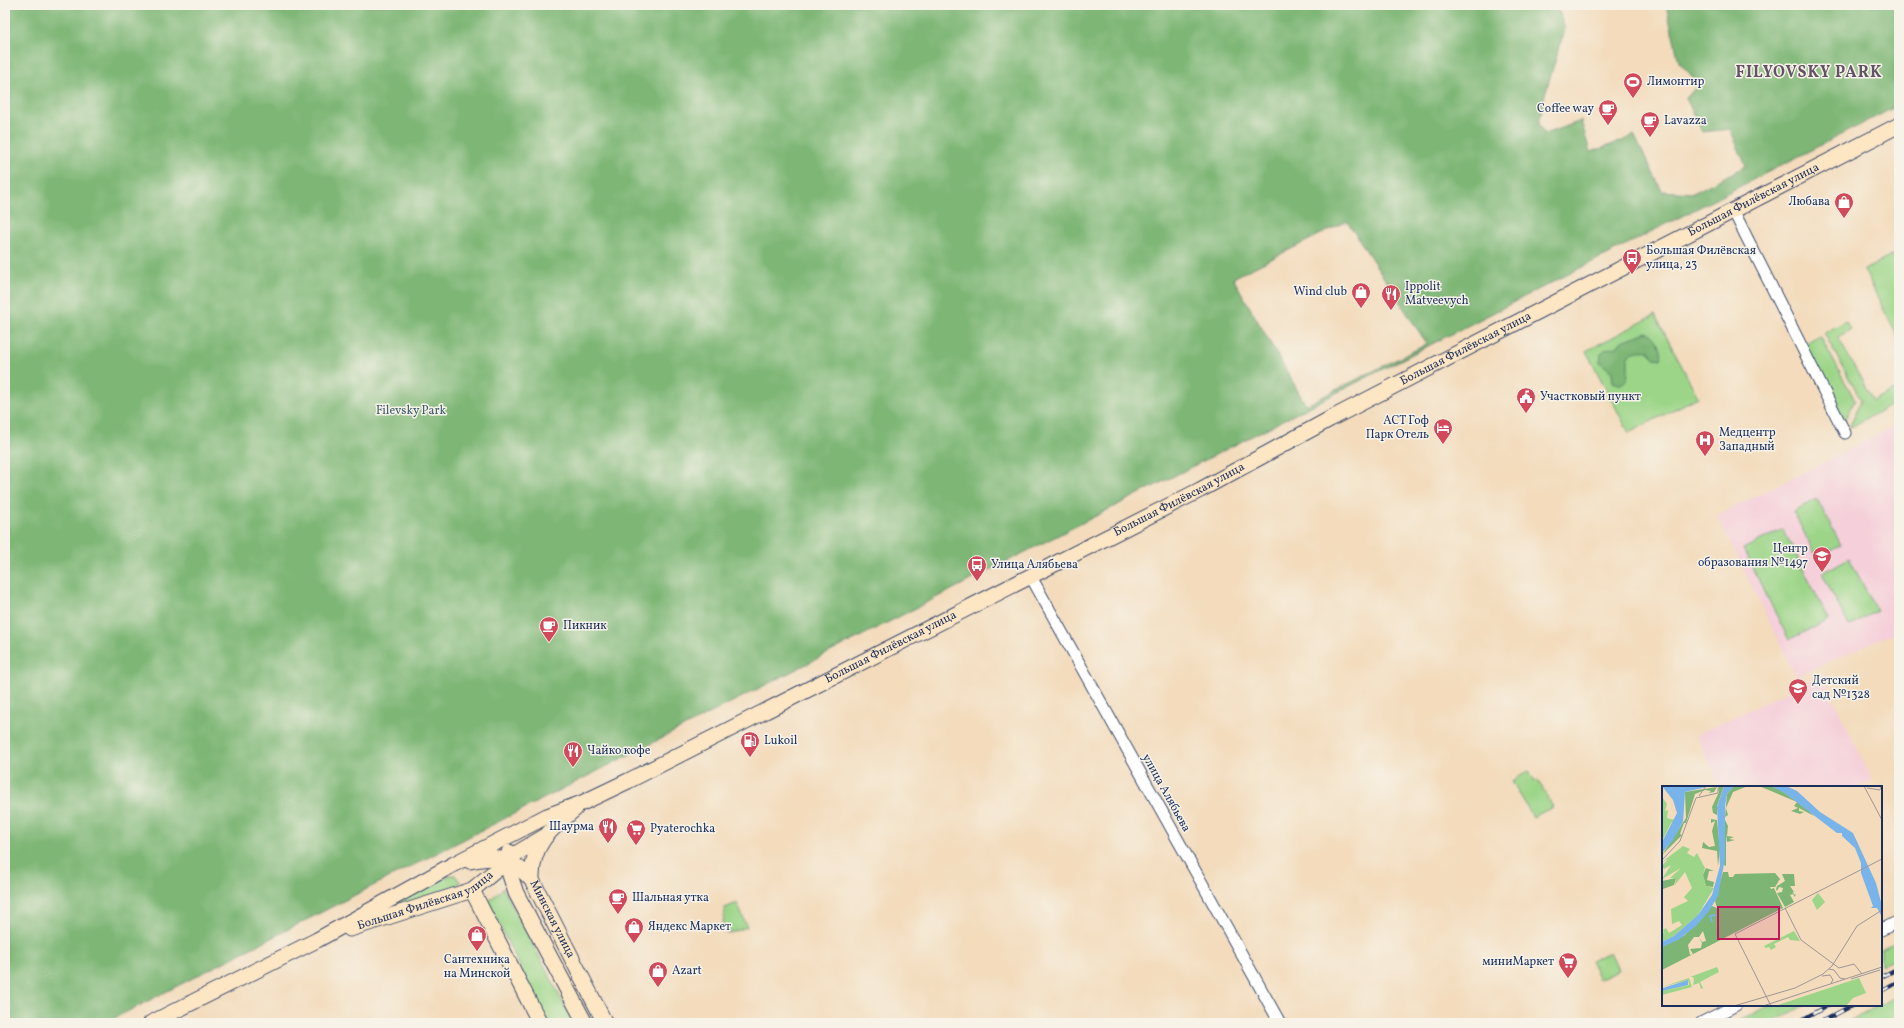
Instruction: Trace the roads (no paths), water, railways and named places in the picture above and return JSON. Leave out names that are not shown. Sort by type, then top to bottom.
[{"type":"main road","name":"Большая Филёвская улица","points":[[151,1023],[317,940],[454,864],[547,816],[582,803],[699,745],[1030,575],[1200,490],[1330,419],[1589,287],[1733,210],[1899,125]]},
{"type":"main road","name":"Минская улица","points":[[582,803],[544,837],[534,858],[532,880],[605,1023]]},
{"type":"main road","points":[[507,861],[511,848],[547,816]]},
{"type":"main road","name":"Большая Филёвская улица","points":[[317,940],[472,890],[507,861],[544,837]]},
{"type":"main road","name":"Большая Филёвская улица","points":[[454,864],[488,858],[507,861],[518,866],[532,880]]},
{"type":"main road","name":"Минская улица","points":[[507,861],[510,878],[516,893],[585,1023]]},
{"type":"main road","points":[[484,879],[505,885],[516,893]]},
{"type":"main road","points":[[472,890],[540,1023]]},
{"type":"street","points":[[1733,210],[1845,433]]},
{"type":"street","name":"улица Алябьева","points":[[1030,575],[1280,1023]]},
{"type":"street","points":[[1882,930],[1899,921]]},
{"type":"street","points":[[1701,1023],[1734,1006]]},
{"type":"railway","points":[[1882,976],[1899,968]]},
{"type":"railway","points":[[1882,990],[1899,981]]},
{"type":"railway","points":[[1797,1023],[1826,1006]]},
{"type":"railway","points":[[1819,1023],[1851,1006]]},
{"type":"place","name":"Лимонтир","points":[[1633,99]]},
{"type":"place","name":"Coffee way","points":[[1608,126]]},
{"type":"place","name":"Lavazza","points":[[1650,138]]},
{"type":"place","name":"Любава","points":[[1844,219]]},
{"type":"place","name":"Большая Филёвская улица, 23","points":[[1632,275]]},
{"type":"place","name":"Wind club","points":[[1361,309]]},
{"type":"place","name":"Ippolit Matveevych","points":[[1391,311]]},
{"type":"place","name":"Участковый пункт","points":[[1526,414]]},
{"type":"place","name":"АСТ Гоф Парк Отель","points":[[1443,445]]},
{"type":"place","name":"Медцентр Западный","points":[[1705,457]]},
{"type":"place","name":"Центр образования №1497","points":[[1822,573]]},
{"type":"place","name":"Улица Алябьева","points":[[977,582]]},
{"type":"place","name":"Пикник","points":[[549,643]]},
{"type":"place","name":"Детский сад №1328","points":[[1798,705]]},
{"type":"place","name":"Lukoil","points":[[750,758]]},
{"type":"place","name":"Чайко кофе","points":[[573,768]]},
{"type":"place","name":"Шаурма","points":[[608,844]]},
{"type":"place","name":"Pyaterochka","points":[[636,846]]},
{"type":"place","name":"Шальная утка","points":[[618,915]]},
{"type":"place","name":"Яндекс Маркет","points":[[634,944]]},
{"type":"place","name":"Сантехника на Минской","points":[[477,952]]},
{"type":"place","name":"миниМаркет","points":[[1568,979]]},
{"type":"place","name":"Azart","points":[[658,988]]},
{"type":"district","name":"FILYOVSKY PARK","points":[[1809,73]]},
{"type":"park label","name":"Filevsky Park","points":[[411,411]]}]
